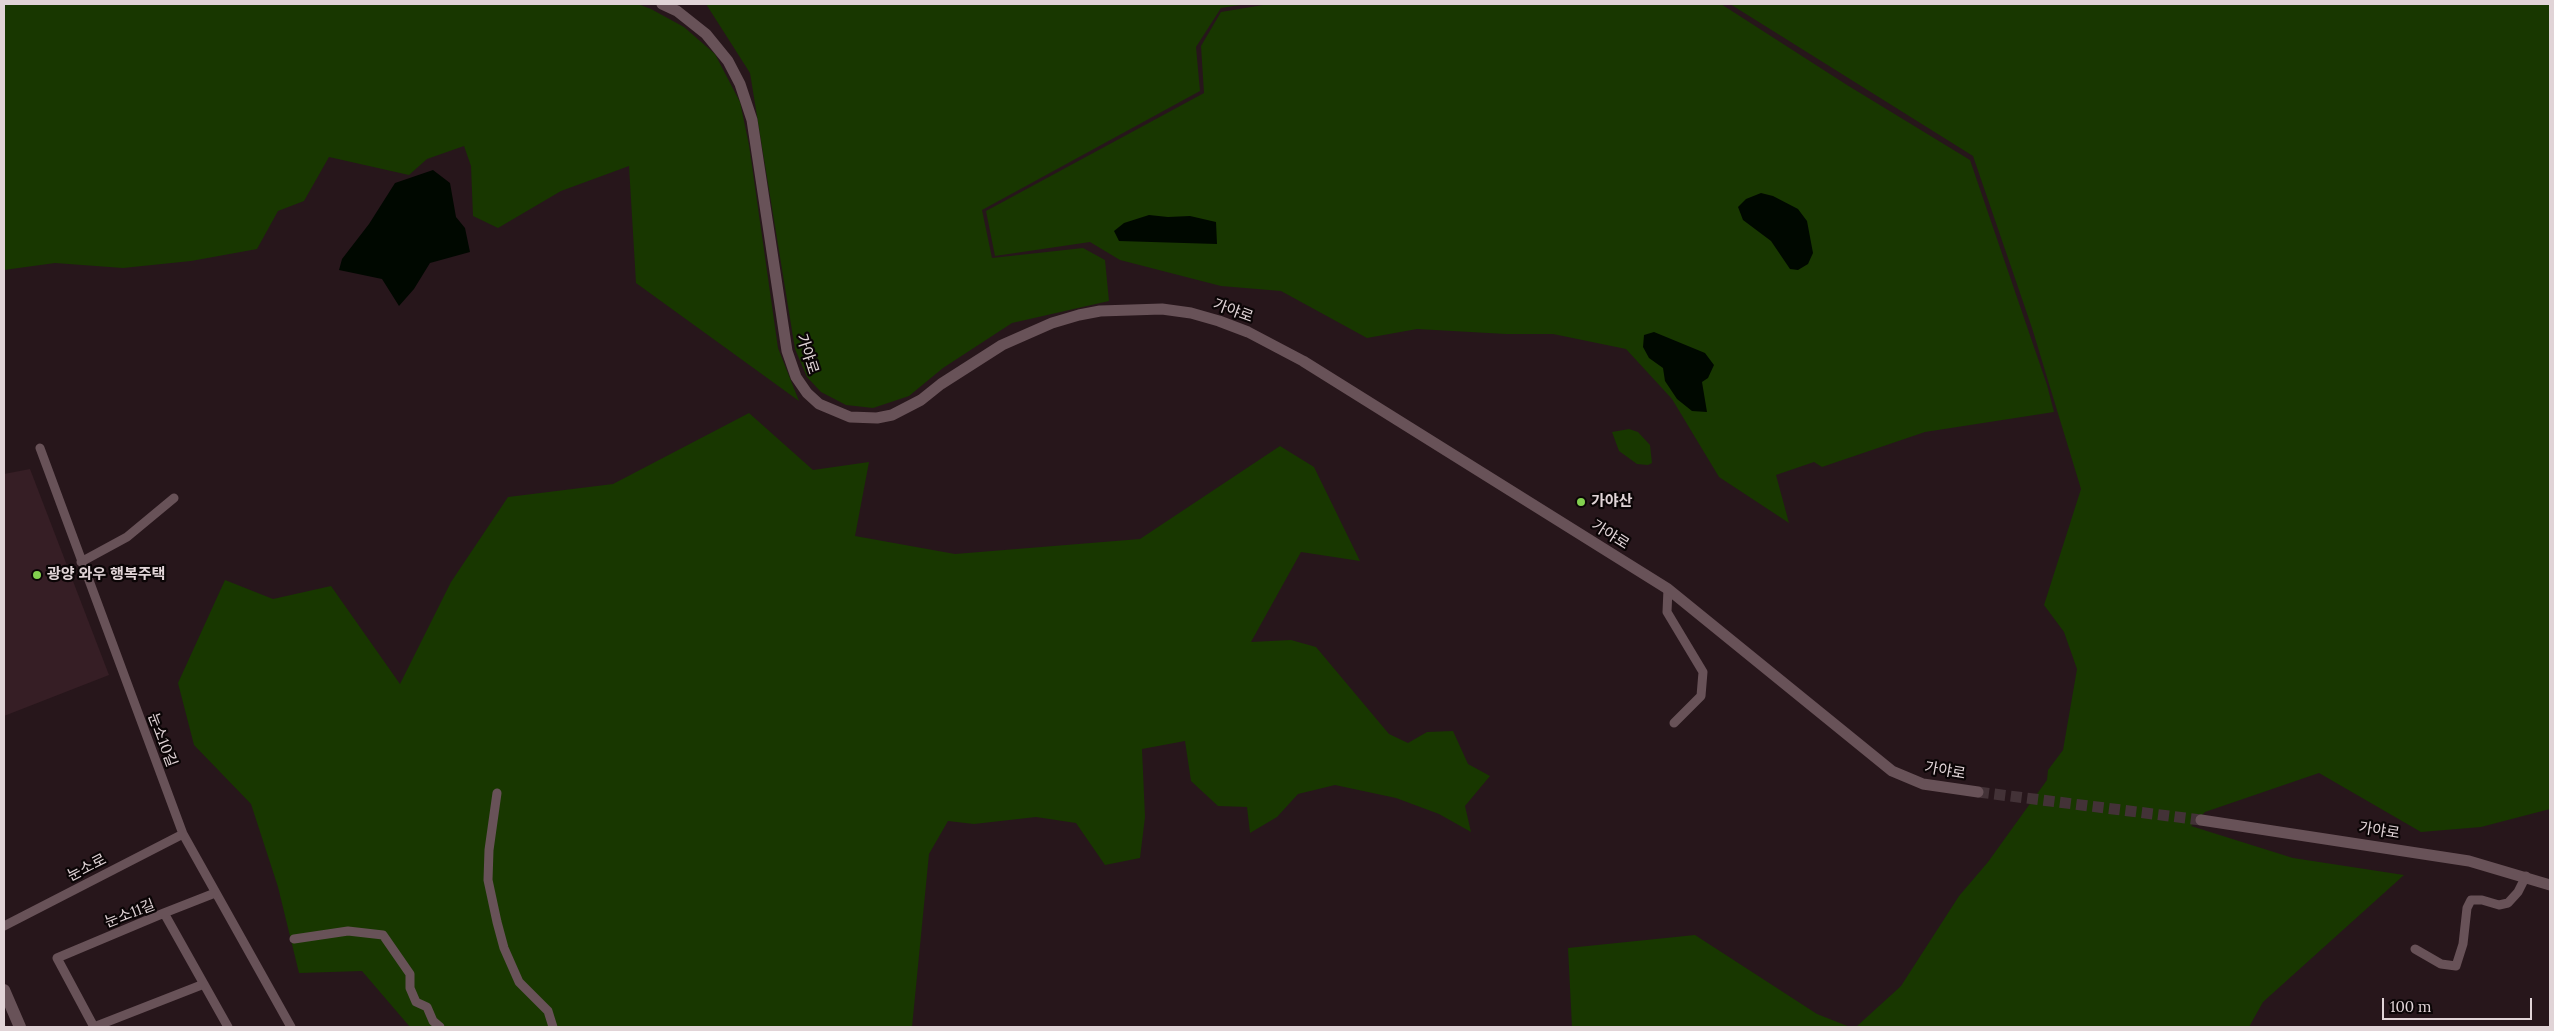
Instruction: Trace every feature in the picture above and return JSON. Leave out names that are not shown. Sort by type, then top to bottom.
[{"type":"main road","points":[[4,990],[20,1027]]},
{"type":"street","name":"가야로","points":[[662,4],[677,11],[706,34],[728,61],[740,84],[752,120],[787,351],[796,377],[807,393],[819,404],[850,417],[877,418],[892,415],[921,400],[941,384],[1002,345],[1052,323],[1100,311],[1162,310],[1191,313],[1248,332],[1303,361],[1668,589],[1892,771],[1923,784],[1978,792]]},
{"type":"street","name":"눈소10길","points":[[40,448],[183,834],[290,1027]]},
{"type":"street","points":[[81,562],[127,537],[174,498]]},
{"type":"street","points":[[1668,589],[1667,612],[1703,672],[1701,696],[1674,723]]},
{"type":"street","points":[[497,793],[489,850],[488,880],[497,922],[504,948],[519,982],[548,1011],[553,1027]]},
{"type":"street","name":"가야로","points":[[2201,820],[2469,861],[2526,876],[2550,885]]},
{"type":"street","name":"눈소로","points":[[4,926],[183,834]]},
{"type":"street","points":[[2415,949],[2441,964],[2456,966],[2463,944],[2467,908],[2471,900],[2482,900],[2499,905],[2508,903],[2518,892],[2526,876]]},
{"type":"street","points":[[164,913],[215,893]]},
{"type":"street","name":"눈소11길","points":[[94,1027],[58,958],[164,913],[228,1027]]},
{"type":"street","points":[[294,939],[348,931],[383,935],[410,974],[410,988],[416,1002],[427,1007],[433,1021],[440,1027]]},
{"type":"street","points":[[94,1027],[204,984]]},
{"type":"shaded area","points":[[433,170],[450,183],[456,217],[465,228],[470,252],[430,263],[414,289],[399,306],[382,279],[339,270],[342,259],[369,224],[395,183]]},
{"type":"shaded area","points":[[1761,193],[1773,196],[1798,209],[1807,221],[1813,253],[1808,264],[1798,270],[1790,269],[1771,241],[1743,220],[1738,207],[1746,199]]},
{"type":"shaded area","points":[[1149,215],[1168,217],[1190,216],[1216,222],[1217,244],[1119,241],[1114,231],[1124,223]]},
{"type":"shaded area","points":[[1654,332],[1705,353],[1714,365],[1708,378],[1702,382],[1707,412],[1692,411],[1677,399],[1665,381],[1663,368],[1649,358],[1643,347],[1644,335]]},
{"type":"shaded area","name":"광양 와우 행복주택","points":[[30,469],[109,675],[4,716],[4,474]]},
{"type":"green space","points":[[4,4],[638,4],[651,9],[684,27],[715,54],[740,102],[749,145],[778,348],[799,401],[636,283],[629,166],[561,191],[498,228],[473,216],[471,166],[464,146],[427,159],[409,175],[329,157],[304,201],[278,211],[257,249],[191,261],[123,268],[55,263],[4,270]]},
{"type":"green space","points":[[706,4],[1247,4],[1221,8],[1196,47],[1200,91],[982,210],[992,258],[1083,248],[1105,260],[1109,301],[1012,323],[943,368],[909,396],[873,408],[846,405],[821,392],[807,377],[795,349],[750,73]]},
{"type":"green space","points":[[1269,4],[1721,4],[1847,85],[1970,160],[2047,385],[2054,412],[1925,432],[1822,467],[1814,462],[1776,475],[1789,523],[1719,477],[1672,399],[1626,349],[1553,334],[1506,334],[1417,329],[1367,338],[1281,291],[1221,286],[1120,260],[1090,242],[995,256],[986,211],[1204,93],[1201,46],[1221,12]]},
{"type":"green space","points":[[1730,4],[2550,4],[2550,809],[2481,827],[2421,832],[2319,773],[2205,812],[2191,826],[2293,858],[2404,875],[2263,1002],[2249,1027],[1856,1027],[1901,986],[1959,896],[1988,862],[2047,780],[2048,770],[2063,750],[2077,669],[2064,632],[2044,605],[2081,489],[2032,328],[1973,156]]},
{"type":"green space","points":[[749,413],[813,470],[869,462],[855,536],[955,554],[1140,539],[1280,446],[1314,467],[1360,561],[1301,552],[1251,642],[1291,640],[1316,647],[1389,734],[1408,743],[1427,732],[1453,731],[1468,764],[1490,776],[1465,806],[1471,832],[1439,814],[1396,798],[1335,785],[1298,794],[1277,817],[1250,833],[1247,807],[1218,806],[1191,781],[1185,741],[1142,749],[1145,817],[1140,858],[1105,865],[1076,823],[1036,817],[974,824],[948,821],[929,854],[912,1027],[410,1027],[362,971],[299,973],[278,887],[251,804],[194,745],[178,683],[225,580],[273,599],[331,586],[400,684],[451,582],[508,497],[613,484]]},
{"type":"green space","points":[[1629,429],[1638,432],[1650,445],[1652,463],[1648,465],[1637,464],[1619,451],[1612,432]]},
{"type":"green space","points":[[1695,935],[1817,1014],[1850,1027],[1572,1027],[1568,948]]},
{"type":"tunnel","points":[[1978,792],[2201,820]]},
{"type":"place","name":"가야산","points":[[1581,502]]},
{"type":"place","name":"광양 와우 행복주택","points":[[37,575]]}]
